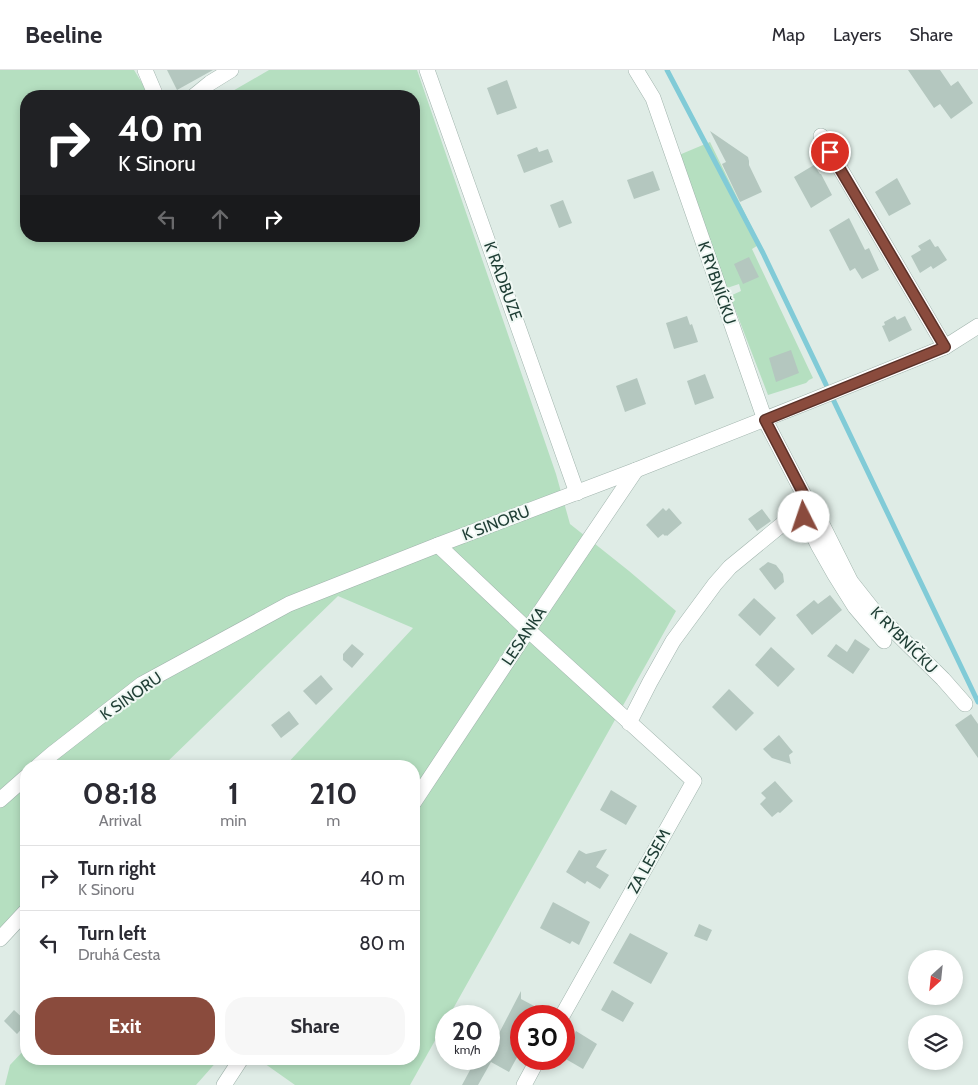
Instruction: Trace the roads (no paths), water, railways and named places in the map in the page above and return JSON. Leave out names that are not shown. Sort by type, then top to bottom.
[{"type":"street","points":[[145,70],[153,90]]},
{"type":"street","points":[[201,90],[231,70]]},
{"type":"street","name":"K RADBUZE","points":[[427,70],[577,493]]},
{"type":"street","name":"K RYBNÍČKU","points":[[636,70],[653,98],[765,420],[803,502],[804,517],[835,575],[855,607],[884,640]]},
{"type":"street","points":[[821,136],[945,347]]},
{"type":"street","name":"K SINORU","points":[[45,760],[142,684],[289,604],[820,398],[945,347],[978,326]]},
{"type":"street","name":"LESANKA","points":[[420,793],[636,470]]},
{"type":"street","points":[[629,723],[673,641],[716,584],[730,567],[803,502]]},
{"type":"street","name":"K RYBNÍČKU","points":[[803,502],[817,514],[850,582],[874,611],[943,679],[965,704]]},
{"type":"street","name":"ZA LESEM","points":[[438,545],[694,782],[568,1005]]},
{"type":"street","points":[[0,800],[20,782]]},
{"type":"street","points":[[0,939],[20,917]]},
{"type":"street","points":[[224,1085],[237,1065]]},
{"type":"street","points":[[524,1085],[532,1070]]},
{"type":"waterway","points":[[667,70],[763,253],[978,702]]}]
